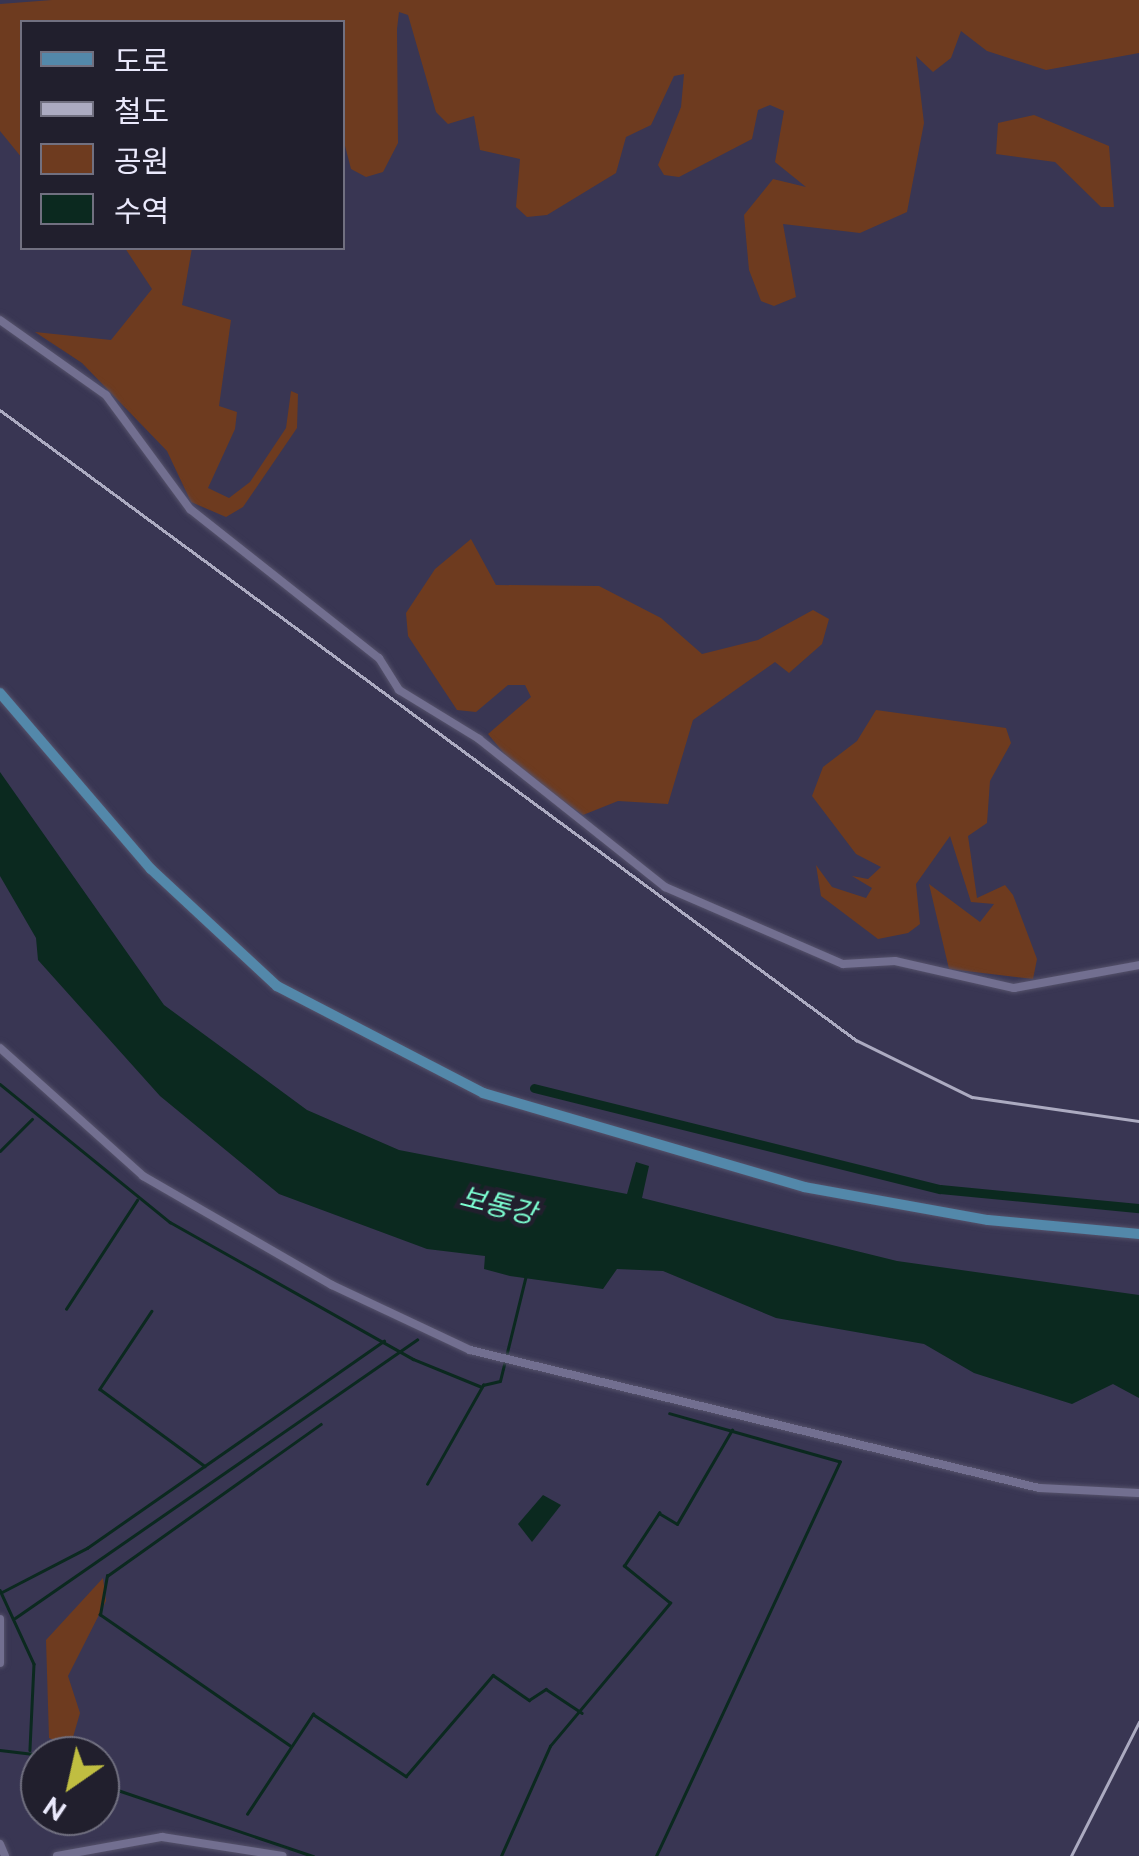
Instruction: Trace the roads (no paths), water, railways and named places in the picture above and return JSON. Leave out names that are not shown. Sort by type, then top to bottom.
[{"type":"main road","points":[[0,693],[150,870],[277,986],[483,1093],[804,1186],[988,1220],[1139,1234]]},
{"type":"street","points":[[0,320],[106,396],[190,509],[379,658],[399,690],[479,739],[665,887],[844,964],[895,961],[1014,988],[1139,965]]},
{"type":"street","points":[[0,1048],[142,1176],[332,1286],[470,1350],[1039,1488],[1139,1493]]},
{"type":"street","points":[[0,1619],[0,1663]]},
{"type":"street","points":[[57,1856],[162,1837],[283,1856]]},
{"type":"street","points":[[0,1844],[5,1856]]},
{"type":"water","name":"보통강","points":[[0,772],[164,1005],[307,1110],[399,1150],[627,1194],[636,1162],[649,1166],[642,1198],[897,1261],[1139,1295],[1139,1398],[1113,1384],[1072,1404],[974,1373],[924,1344],[776,1318],[663,1271],[617,1269],[603,1289],[510,1276],[484,1269],[485,1256],[427,1249],[279,1194],[160,1096],[38,960],[36,938],[0,876]]},
{"type":"water","points":[[543,1495],[561,1505],[532,1542],[518,1524]]},
{"type":"waterway","points":[[0,1084],[170,1222],[413,1359],[482,1387]]},
{"type":"waterway","points":[[534,1088],[940,1189],[1139,1208]]},
{"type":"waterway","points":[[0,1151],[32,1119]]},
{"type":"waterway","points":[[66,1309],[137,1200]]},
{"type":"waterway","points":[[427,1484],[483,1385],[500,1381],[526,1275]]},
{"type":"waterway","points":[[152,1311],[100,1389],[205,1466]]},
{"type":"waterway","points":[[15,1618],[417,1340]]},
{"type":"waterway","points":[[2,1592],[87,1548],[384,1341]]},
{"type":"waterway","points":[[656,1856],[840,1462],[670,1414]]},
{"type":"waterway","points":[[290,1746],[100,1615],[107,1576],[321,1424]]},
{"type":"waterway","points":[[501,1856],[550,1746],[670,1603],[624,1566],[659,1513],[677,1524],[732,1430]]},
{"type":"waterway","points":[[0,1590],[34,1664],[31,1736]]},
{"type":"waterway","points":[[247,1814],[313,1714],[406,1776],[493,1675],[529,1700],[546,1689],[582,1713]]},
{"type":"waterway","points":[[0,1750],[20,1752]]},
{"type":"waterway","points":[[120,1791],[313,1856]]},
{"type":"railway","points":[[0,410],[856,1040],[972,1097],[1139,1121]]},
{"type":"railway","points":[[1071,1856],[1139,1722]]}]
